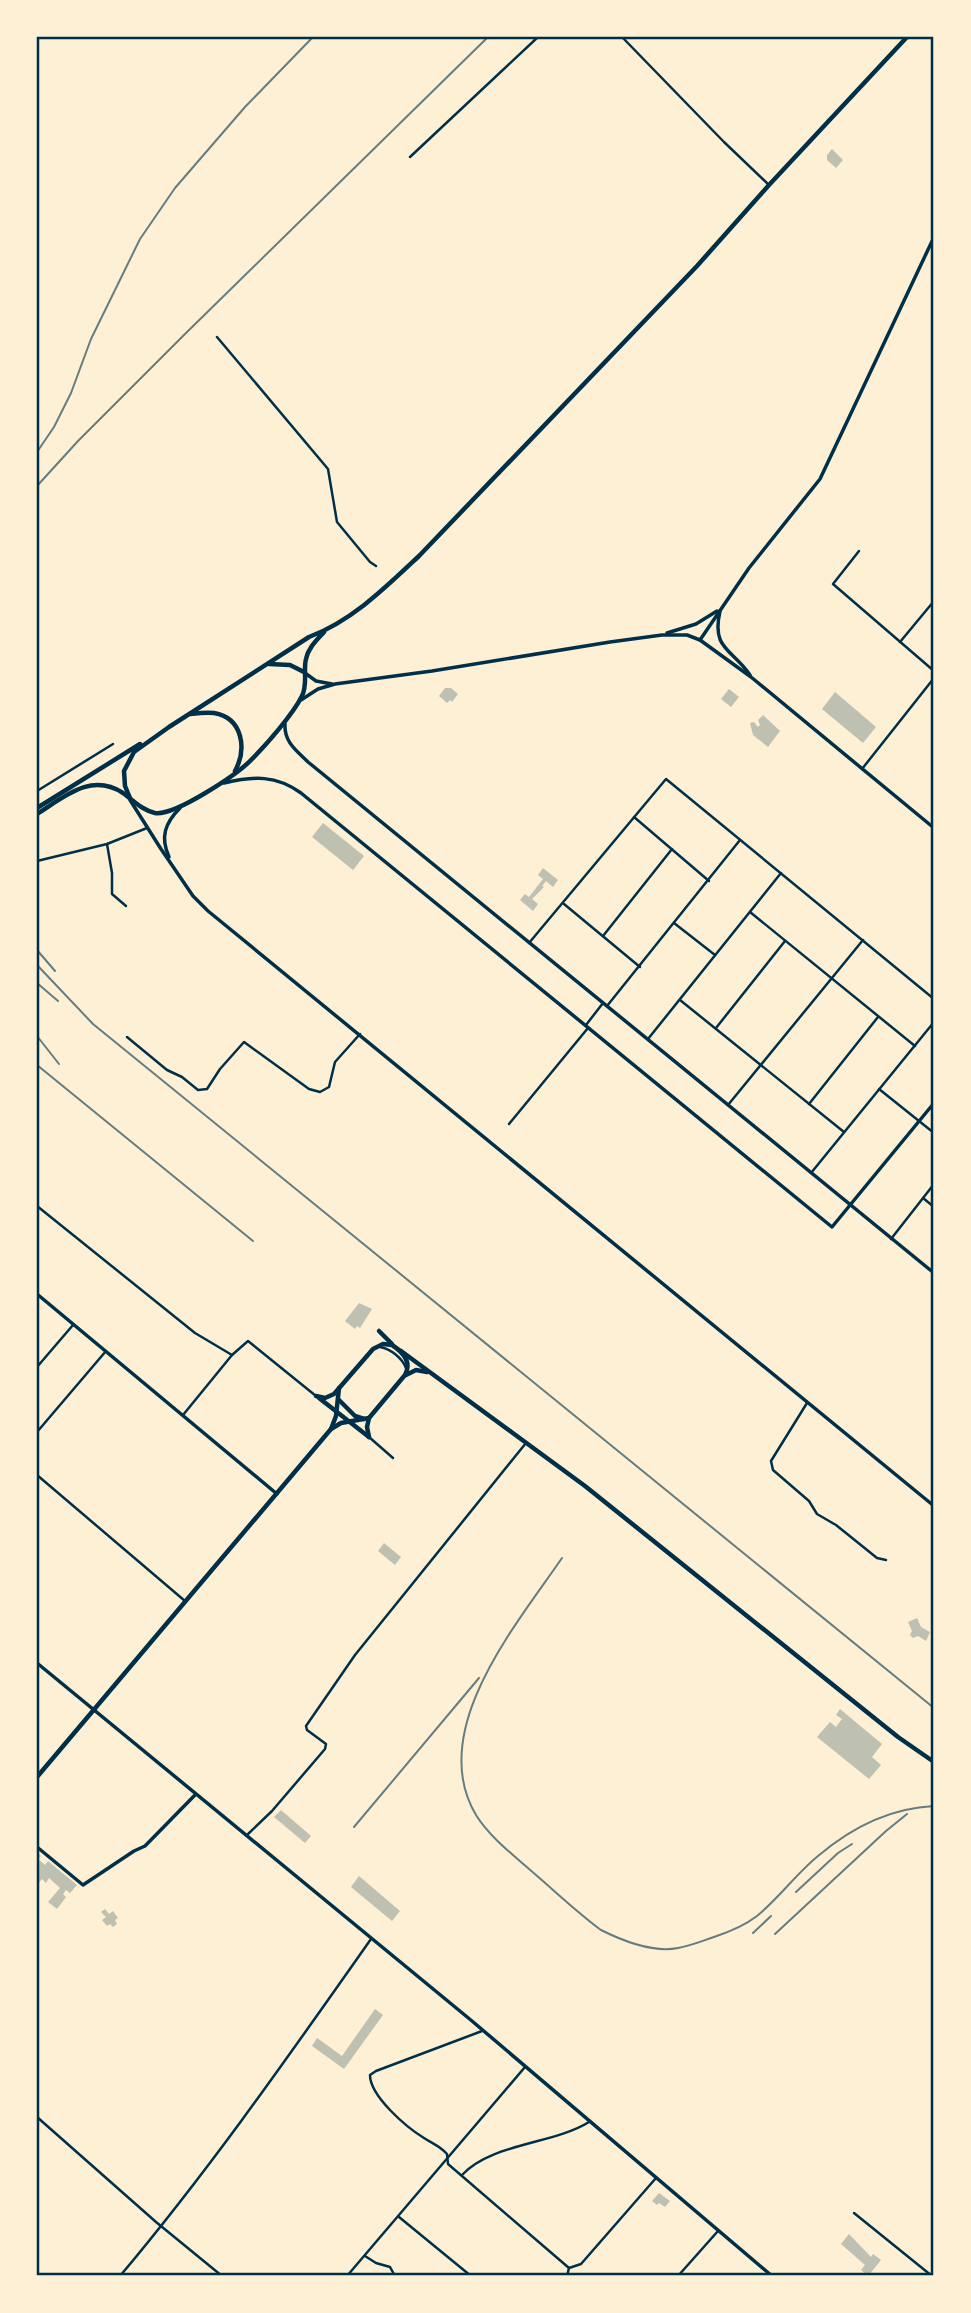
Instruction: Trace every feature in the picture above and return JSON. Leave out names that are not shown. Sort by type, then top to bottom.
[{"type":"main road","points":[[37,814],[87,785],[99,784],[111,786],[144,809],[158,813],[182,806],[232,775],[252,759],[297,704],[305,687],[304,673],[308,652],[324,632],[375,596],[419,556],[697,266],[769,184],[907,37]]},
{"type":"main road","points":[[37,808],[309,637],[324,632]]},
{"type":"main road","points":[[268,664],[289,665],[304,673]]},
{"type":"main road","points":[[190,714],[207,712],[220,715],[237,728],[242,749],[240,761],[232,775]]},
{"type":"main road","points":[[130,798],[124,778],[129,758],[169,727]]},
{"type":"main road","points":[[373,1349],[379,1331],[430,1373],[585,1486],[898,1737],[934,1762]]},
{"type":"main road","points":[[316,1396],[328,1398],[373,1349],[383,1344],[396,1347]]},
{"type":"main road","points":[[37,1777],[331,1429],[341,1423],[367,1418],[405,1375],[408,1364],[401,1351]]},
{"type":"main road","points":[[405,1375],[419,1370],[430,1373]]},
{"type":"main road","points":[[331,1429],[339,1388]]},
{"type":"main road","points":[[316,1396],[369,1437]]},
{"type":"main road","points":[[337,1397],[348,1411],[358,1418],[367,1418]]},
{"type":"main road","points":[[367,1418],[369,1437]]},
{"type":"street","points":[[410,157],[538,37]]},
{"type":"street","points":[[622,37],[724,142],[769,184]]},
{"type":"street","points":[[700,639],[764,548],[820,479],[934,237]]},
{"type":"street","points":[[217,337],[328,469],[337,522],[376,566]]},
{"type":"street","points":[[859,551],[833,584],[934,671]]},
{"type":"street","points":[[900,642],[934,601]]},
{"type":"street","points":[[662,635],[696,624],[722,606]]},
{"type":"street","points":[[722,606],[718,628],[722,645],[744,666],[751,677]]},
{"type":"street","points":[[297,704],[310,693],[334,684],[662,635],[687,635],[700,639],[751,677],[934,828]]},
{"type":"street","points":[[304,673],[316,681],[334,684]]},
{"type":"street","points":[[862,769],[934,678]]},
{"type":"street","points":[[286,717],[284,728],[287,741],[300,755],[934,1273]]},
{"type":"street","points":[[37,790],[113,744]]},
{"type":"street","points":[[218,784],[254,777],[274,779],[289,785],[832,1227],[934,1103]]},
{"type":"street","points":[[529,943],[666,779],[934,999]]},
{"type":"street","points":[[130,798],[193,896],[208,911],[934,1506]]},
{"type":"street","points":[[175,868],[164,846],[164,836],[169,821],[182,806]]},
{"type":"street","points":[[634,817],[709,881]]},
{"type":"street","points":[[37,861],[107,844],[147,828]]},
{"type":"street","points":[[509,1124],[605,1005],[640,967],[740,840]]},
{"type":"street","points":[[107,844],[113,894],[126,906]]},
{"type":"street","points":[[603,936],[672,849]]},
{"type":"street","points":[[648,1039],[781,873]]},
{"type":"street","points":[[563,902],[640,967]]},
{"type":"street","points":[[750,912],[915,1046]]},
{"type":"street","points":[[674,923],[715,955]]},
{"type":"street","points":[[728,1105],[863,940]]},
{"type":"street","points":[[716,1028],[785,941]]},
{"type":"street","points":[[680,1000],[844,1132]]},
{"type":"street","points":[[809,1104],[878,1017]]},
{"type":"street","points":[[811,1173],[934,1022]]},
{"type":"street","points":[[127,1037],[167,1070],[182,1077],[198,1090],[208,1089],[220,1069],[244,1042],[309,1089],[320,1092],[329,1087],[335,1062],[360,1034]]},
{"type":"street","points":[[879,1089],[934,1133]]},
{"type":"street","points":[[891,1239],[934,1184]]},
{"type":"street","points":[[923,1198],[934,1207]]},
{"type":"street","points":[[37,1206],[195,1333],[232,1355]]},
{"type":"street","points":[[37,1296],[276,1494]]},
{"type":"street","points":[[37,1367],[74,1325]]},
{"type":"street","points":[[183,1415],[232,1355],[248,1341],[316,1396]]},
{"type":"street","points":[[373,1349],[380,1347],[390,1351],[404,1364],[405,1375]]},
{"type":"street","points":[[37,1432],[106,1351]]},
{"type":"street","points":[[807,1403],[771,1461],[773,1469],[809,1501],[817,1514],[836,1525],[877,1558],[886,1560]]},
{"type":"street","points":[[369,1437],[393,1458]]},
{"type":"street","points":[[246,1836],[272,1811],[325,1749],[326,1744],[307,1730],[306,1726],[329,1690],[526,1443]]},
{"type":"street","points":[[37,1475],[186,1601]]},
{"type":"street","points":[[37,1663],[483,2031],[769,2275]]},
{"type":"street","points":[[37,1847],[83,1885],[134,1850],[145,1846],[195,1795]]},
{"type":"street","points":[[120,2276],[224,2144],[372,1939]]},
{"type":"street","points":[[483,2031],[473,2037],[376,2071],[370,2075],[370,2082],[374,2092],[386,2106],[424,2138],[438,2144],[447,2154],[448,2164],[569,2268]]},
{"type":"street","points":[[347,2276],[525,2067]]},
{"type":"street","points":[[37,2117],[219,2275]]},
{"type":"street","points":[[462,2175],[493,2155],[589,2122]]},
{"type":"street","points":[[569,2268],[581,2264],[656,2178]]},
{"type":"street","points":[[854,2213],[932,2276]]},
{"type":"street","points":[[398,2217],[471,2276]]},
{"type":"street","points":[[678,2276],[718,2231]]},
{"type":"street","points":[[365,2256],[390,2267],[395,2276]]},
{"type":"street","points":[[567,2276],[569,2268]]},
{"type":"building","points":[[832,149],[843,160],[836,168],[827,160]]},
{"type":"building","points":[[445,688],[451,688],[458,694],[452,702],[450,700],[447,703],[439,696]]},
{"type":"building","points":[[729,689],[739,697],[731,707],[721,699]]},
{"type":"building","points":[[835,692],[876,727],[863,743],[822,709]]},
{"type":"building","points":[[763,715],[780,731],[768,747],[753,735],[750,723],[754,722],[758,727],[758,720]]},
{"type":"building","points":[[323,823],[364,856],[353,870],[312,837]]},
{"type":"building","points":[[543,868],[558,880],[553,887],[546,881],[542,886],[544,887],[532,899],[538,904],[533,911],[520,900],[525,894],[529,897],[543,879],[538,875]]},
{"type":"building","points":[[359,1303],[372,1309],[360,1328],[357,1326],[355,1329],[345,1321]]},
{"type":"building","points":[[384,1543],[401,1557],[395,1565],[378,1551]]},
{"type":"building","points":[[917,1618],[921,1627],[930,1632],[926,1641],[910,1635],[912,1631],[908,1622]]},
{"type":"building","points":[[840,1709],[882,1744],[872,1757],[881,1765],[869,1779],[817,1737],[830,1722],[836,1727],[842,1719],[836,1715]]},
{"type":"building","points":[[281,1810],[311,1836],[305,1843],[274,1817]]},
{"type":"building","points":[[37,1852],[41,1856],[38,1859],[45,1865],[48,1861],[77,1885],[70,1893],[66,1890],[63,1894],[66,1897],[57,1909],[48,1902],[60,1888],[49,1878],[46,1883],[42,1879],[37,1885]]},
{"type":"building","points":[[359,1876],[400,1911],[392,1921],[351,1887]]},
{"type":"building","points":[[105,1909],[109,1914],[113,1911],[118,1918],[113,1927],[110,1924],[107,1926],[102,1920],[106,1917],[101,1912]]},
{"type":"building","points":[[375,2009],[383,2015],[344,2069],[312,2046],[317,2038],[342,2056]]},
{"type":"building","points":[[659,2193],[670,2201],[665,2207],[652,2201]]},
{"type":"building","points":[[849,2234],[871,2257],[873,2254],[881,2260],[868,2276],[861,2270],[865,2265],[841,2244]]},
{"type":"railway","points":[[37,452],[54,427],[71,393],[91,339],[140,239],[175,188],[245,107],[313,37]]},
{"type":"railway","points":[[37,486],[186,333],[488,37]]},
{"type":"railway","points":[[37,950],[55,971]]},
{"type":"railway","points":[[37,965],[93,1024],[934,1708]]},
{"type":"railway","points":[[37,983],[58,1001]]},
{"type":"railway","points":[[37,1036],[59,1064]]},
{"type":"railway","points":[[37,1065],[253,1241]]},
{"type":"railway","points":[[562,1558],[501,1647],[483,1680],[469,1714],[462,1749],[463,1783],[476,1815],[489,1832],[601,1930],[638,1945],[659,1949],[687,1946],[725,1933],[757,1916],[810,1863],[858,1828],[887,1815],[934,1806]]},
{"type":"railway","points":[[354,1827],[479,1678]]},
{"type":"railway","points":[[775,1934],[907,1814]]},
{"type":"railway","points":[[796,1892],[838,1853],[852,1844]]},
{"type":"railway","points":[[753,1933],[771,1916]]}]
